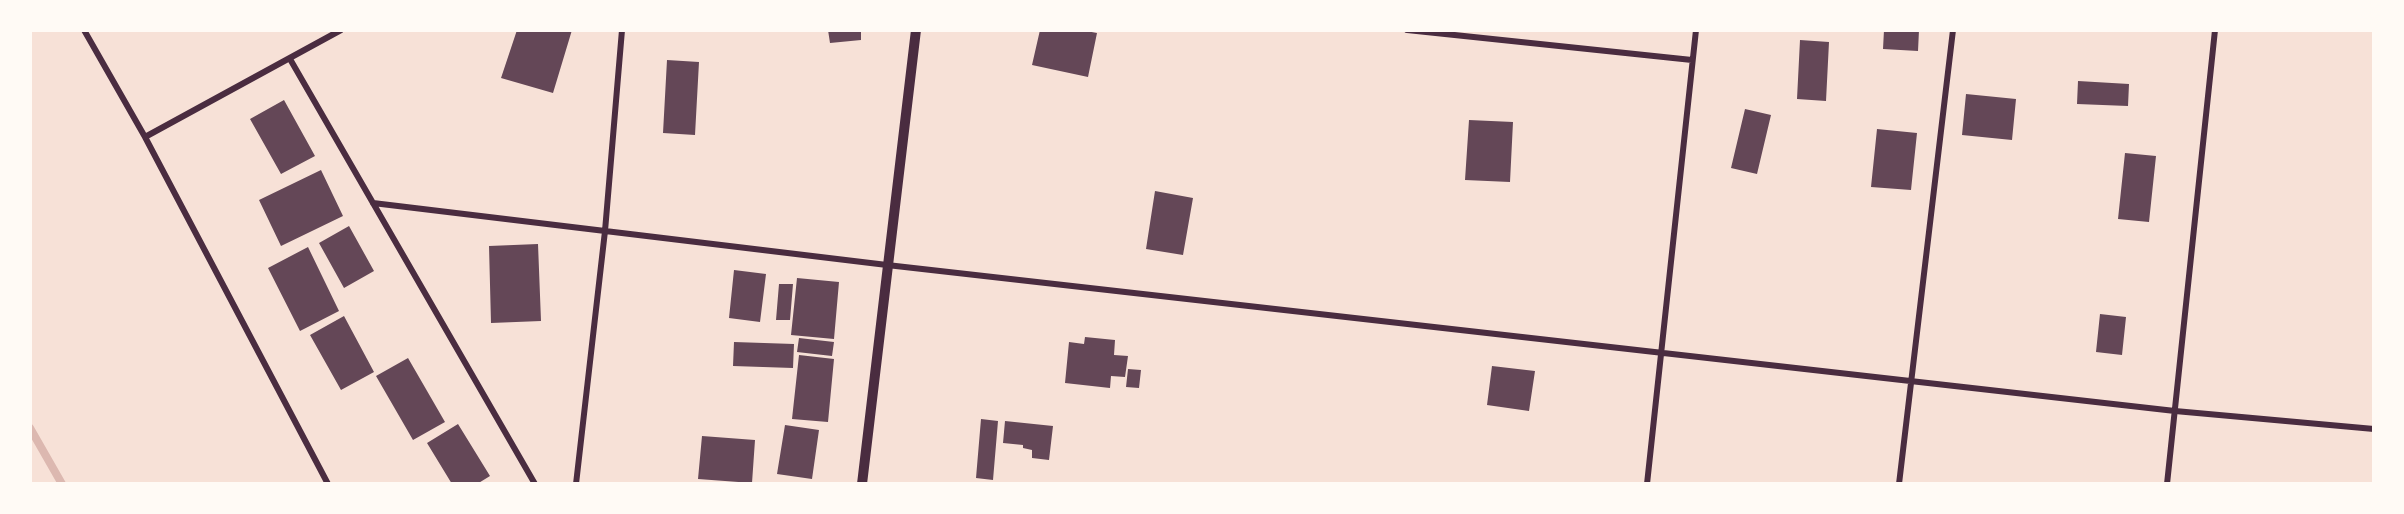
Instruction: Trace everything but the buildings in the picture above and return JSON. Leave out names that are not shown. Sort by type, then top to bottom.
[{"type":"street","points":[[84,30],[145,137],[328,484]]},
{"type":"street","points":[[145,137],[341,30]]},
{"type":"street","points":[[576,484],[605,231],[622,30]]},
{"type":"street","points":[[862,484],[916,30]]},
{"type":"street","points":[[1407,30],[1692,60]]},
{"type":"street","points":[[1647,484],[1696,30]]},
{"type":"street","points":[[1899,484],[1953,30]]},
{"type":"street","points":[[2167,484],[2215,30]]},
{"type":"street","points":[[290,59],[535,484]]},
{"type":"street","points":[[373,203],[887,265],[1661,353],[2175,411],[2374,429]]},
{"type":"waterway","points":[[30,428],[62,484]]}]
